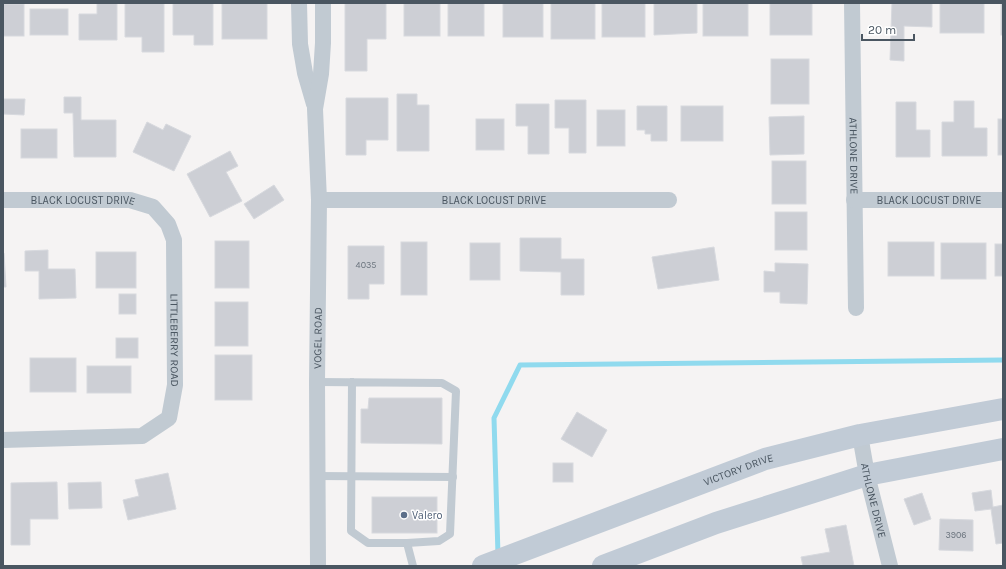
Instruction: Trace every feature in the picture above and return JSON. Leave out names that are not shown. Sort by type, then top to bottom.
[{"type":"main road","name":"VICTORY DRIVE","points":[[483,566],[764,459],[860,435],[1003,409]]},
{"type":"main road","points":[[604,566],[716,524],[867,475],[1003,449]]},
{"type":"street","name":"VOGEL ROAD","points":[[299,3],[300,44],[305,73],[315,109]]},
{"type":"street","name":"VOGEL ROAD","points":[[318,566],[317,382],[319,200],[315,109],[321,74],[324,3]]},
{"type":"street","name":"ATHLONE DRIVE","points":[[852,3],[856,308]]},
{"type":"street","name":"BLACK LOCUST DRIVE","points":[[3,200],[130,200],[153,207],[159,214]]},
{"type":"street","name":"BLACK LOCUST DRIVE","points":[[319,200],[669,200]]},
{"type":"street","name":"BLACK LOCUST DRIVE","points":[[854,200],[1003,200]]},
{"type":"street","name":"LITTLEBERRY ROAD","points":[[3,440],[142,436],[169,418],[175,384],[174,240],[168,224],[159,214]]},
{"type":"street","name":"ATHLONE DRIVE","points":[[860,435],[867,475],[890,566]]},
{"type":"lane","points":[[317,382],[352,382],[442,383],[456,391],[450,534],[440,541],[368,543],[351,532],[352,382]]},
{"type":"lane","points":[[318,476],[453,477]]},
{"type":"lane","points":[[406,543],[413,566]]},
{"type":"building","points":[[97,3],[117,3],[117,40],[79,40],[79,14],[97,14]]},
{"type":"building","points":[[125,3],[164,3],[164,52],[142,52],[142,37],[125,37]]},
{"type":"building","points":[[173,3],[213,3],[213,45],[194,45],[194,35],[173,35]]},
{"type":"building","points":[[222,3],[267,3],[267,39],[222,39]]},
{"type":"building","points":[[345,3],[386,3],[386,39],[367,39],[367,71],[345,71]]},
{"type":"building","points":[[404,3],[440,3],[440,36],[404,36]]},
{"type":"building","points":[[448,3],[484,3],[484,36],[448,36]]},
{"type":"building","points":[[503,3],[543,3],[543,37],[503,37]]},
{"type":"building","points":[[551,3],[595,3],[595,39],[551,39]]},
{"type":"building","points":[[602,3],[645,3],[645,37],[602,37]]},
{"type":"building","points":[[654,3],[697,3],[697,33],[654,35]]},
{"type":"building","points":[[703,3],[748,3],[748,36],[703,36]]},
{"type":"building","points":[[770,3],[812,3],[812,35],[770,35]]},
{"type":"building","points":[[892,3],[932,3],[932,27],[904,26],[904,61],[890,60]]},
{"type":"building","points":[[940,3],[984,3],[984,33],[940,33]]},
{"type":"building","points":[[1001,3],[1003,3],[1003,35],[1001,35]]},
{"type":"building","points":[[3,4],[24,4],[24,36],[3,36]]},
{"type":"building","points":[[30,9],[68,9],[68,35],[30,35]]},
{"type":"building","points":[[771,59],[809,59],[809,104],[771,104]]},
{"type":"building","points":[[397,94],[417,94],[417,105],[429,105],[429,151],[397,151]]},
{"type":"building","points":[[64,97],[81,97],[81,120],[116,120],[116,157],[74,157],[73,113],[64,113]]},
{"type":"building","points":[[346,98],[388,98],[388,140],[366,140],[366,155],[346,155]]},
{"type":"building","points":[[3,99],[25,99],[24,115],[3,114]]},
{"type":"building","points":[[555,100],[586,100],[586,153],[569,153],[569,128],[555,128]]},
{"type":"building","points":[[954,101],[974,101],[974,128],[987,128],[987,156],[942,156],[942,122],[954,122]]},
{"type":"building","points":[[896,102],[916,102],[916,130],[930,130],[930,157],[896,157]]},
{"type":"building","points":[[516,104],[549,104],[549,154],[528,154],[528,126],[516,126]]},
{"type":"building","points":[[637,106],[667,106],[667,141],[651,141],[651,134],[645,134],[645,130],[637,130]]},
{"type":"building","points":[[681,106],[723,106],[723,141],[681,141]]},
{"type":"building","points":[[597,110],[625,110],[625,146],[597,146]]},
{"type":"building","points":[[804,116],[804,154],[770,155],[769,117]]},
{"type":"building","points":[[476,119],[504,119],[504,150],[476,150]]},
{"type":"building","points":[[998,119],[1003,119],[1003,155],[998,155]]},
{"type":"building","points":[[147,122],[163,130],[166,124],[191,136],[174,171],[133,152]]},
{"type":"building","points":[[21,129],[57,129],[57,158],[21,158]]},
{"type":"building","points":[[230,151],[238,166],[226,172],[242,201],[210,217],[187,174]]},
{"type":"building","points":[[772,161],[806,161],[806,204],[772,204]]},
{"type":"building","points":[[274,185],[284,200],[254,219],[244,204]]},
{"type":"building","points":[[775,212],[807,212],[807,250],[775,250]]},
{"type":"building","points":[[520,238],[561,238],[561,259],[584,259],[584,295],[561,295],[561,272],[520,271]]},
{"type":"building","points":[[215,241],[249,241],[249,288],[215,288]]},
{"type":"building","points":[[401,242],[427,242],[427,295],[401,295]]},
{"type":"building","points":[[888,242],[934,242],[934,276],[888,276]]},
{"type":"building","points":[[470,243],[500,243],[500,280],[470,280]]},
{"type":"building","points":[[941,243],[986,243],[986,279],[941,279]]},
{"type":"building","points":[[995,244],[1003,244],[1003,276],[995,276]]},
{"type":"building","points":[[348,246],[384,246],[384,284],[369,284],[369,299],[348,299]]},
{"type":"building","points":[[714,247],[719,280],[658,289],[652,257]]},
{"type":"building","points":[[48,250],[48,269],[75,269],[76,298],[39,299],[39,271],[25,271],[25,251]]},
{"type":"building","points":[[96,252],[136,252],[136,288],[96,288]]},
{"type":"building","points":[[4,253],[6,287],[3,287]]},
{"type":"building","points":[[775,263],[808,264],[807,304],[780,303],[780,292],[764,292],[764,271],[775,272]]},
{"type":"building","points":[[119,294],[136,294],[136,314],[119,314]]},
{"type":"building","points":[[215,302],[248,302],[248,346],[215,346]]},
{"type":"building","points":[[116,338],[138,338],[138,358],[116,358]]},
{"type":"building","points":[[215,355],[252,355],[252,400],[215,400]]},
{"type":"building","points":[[30,358],[76,358],[76,392],[30,392]]},
{"type":"building","points":[[87,366],[131,366],[131,393],[87,393]]},
{"type":"building","points":[[369,398],[442,398],[442,444],[361,443],[361,409],[368,409]]},
{"type":"building","points":[[577,412],[607,430],[592,457],[561,439]]},
{"type":"building","points":[[553,463],[573,463],[573,482],[553,482]]},
{"type":"building","points":[[168,473],[176,509],[128,520],[123,500],[139,496],[135,480]]},
{"type":"building","points":[[57,482],[58,519],[30,519],[30,545],[11,545],[11,483]]},
{"type":"building","points":[[101,482],[102,508],[69,509],[68,483]]},
{"type":"building","points":[[991,490],[993,507],[1003,505],[1003,543],[996,544],[991,509],[975,511],[972,493]]},
{"type":"building","points":[[922,493],[931,519],[914,525],[904,499]]},
{"type":"building","name":"Valero","points":[[372,497],[437,497],[437,533],[372,533]]},
{"type":"building","points":[[940,519],[973,520],[973,551],[939,550]]},
{"type":"building","points":[[846,525],[854,566],[803,566],[801,557],[830,552],[825,529]]},
{"type":"waterway","points":[[498,555],[494,418],[520,365],[1003,360]]},
{"type":"place","name":"Valero","points":[[404,515]]}]
